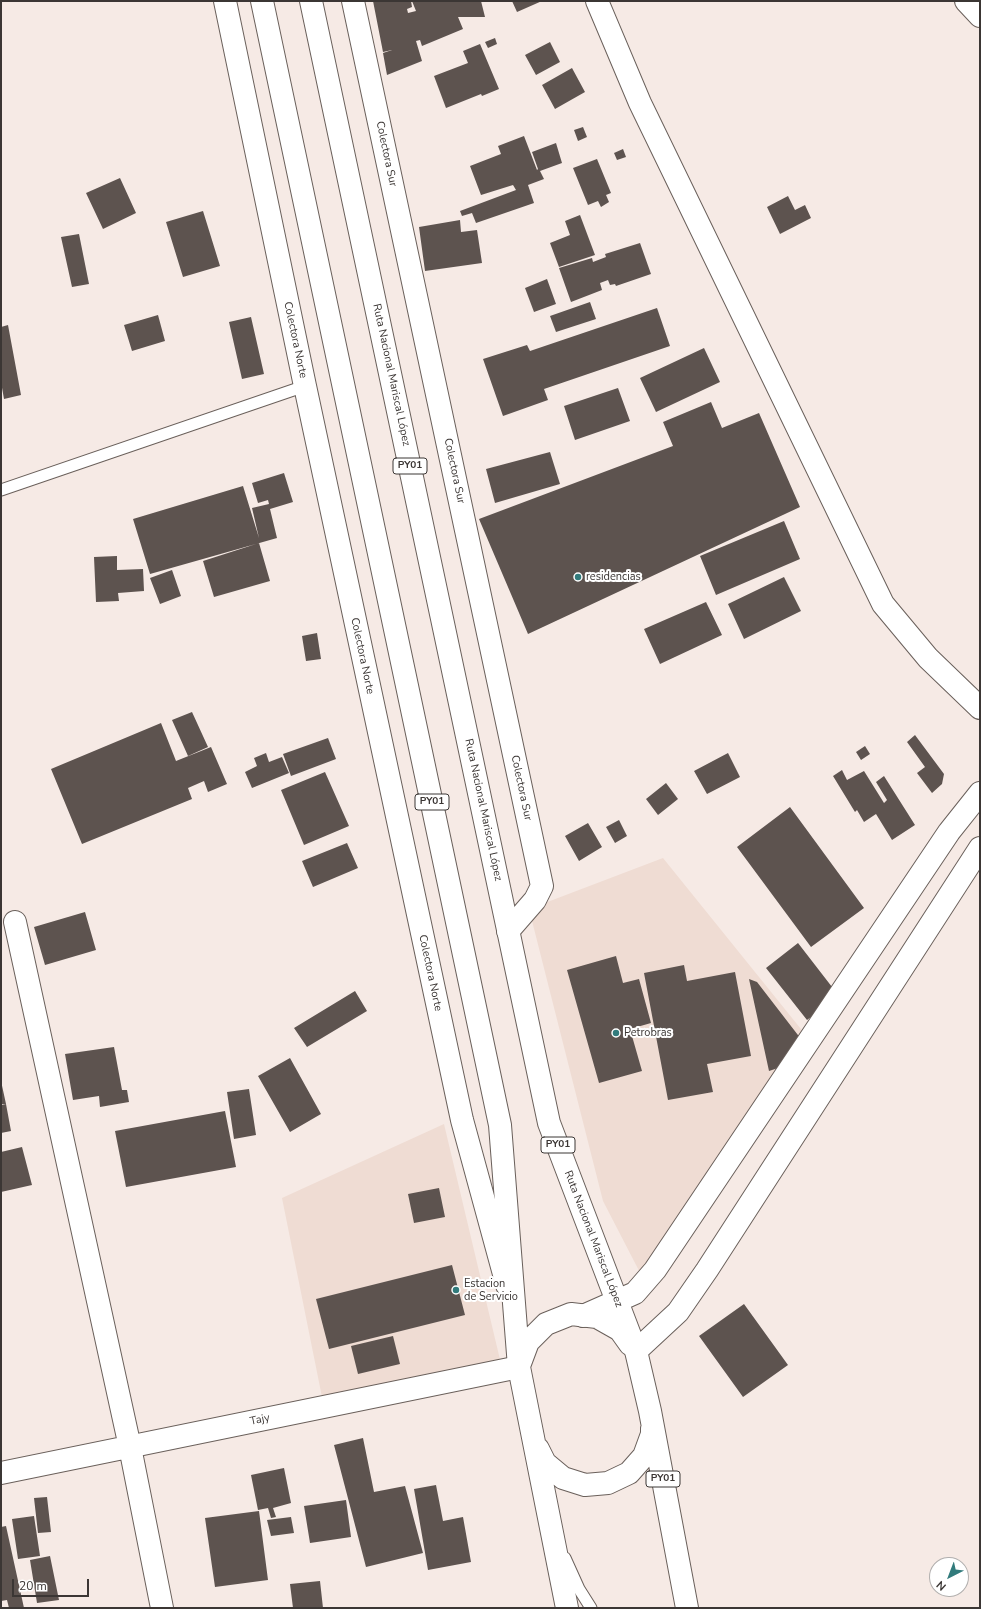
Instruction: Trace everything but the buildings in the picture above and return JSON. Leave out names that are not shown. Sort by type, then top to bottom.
[{"type":"main road","name":"Colectora Norte","points":[[225,1],[305,386],[462,1120],[514,1309]]},
{"type":"main road","name":"PY01","points":[[262,1],[500,1124],[519,1367],[567,1608]]},
{"type":"main road","name":"Ruta Nacional Mariscal López","points":[[312,1],[549,1123],[636,1351],[650,1411],[687,1608]]},
{"type":"main road","name":"Colectora Sur","points":[[353,1],[542,886],[535,900],[508,931]]},
{"type":"main road","points":[[597,1],[640,103],[884,604],[928,658],[980,708]]},
{"type":"main road","points":[[966,1],[980,16]]},
{"type":"main road","points":[[583,1316],[635,1293],[655,1270],[945,839],[980,793]]},
{"type":"main road","points":[[519,1367],[528,1342],[546,1324],[571,1314],[597,1317],[620,1330],[636,1351],[678,1312],[707,1270],[980,848]]},
{"type":"main road","points":[[15,922],[130,1447],[162,1608]]},
{"type":"main road","name":"Tajy","points":[[1,1473],[519,1367]]},
{"type":"main road","points":[[535,1443],[545,1463],[564,1478],[585,1485],[608,1483],[629,1473],[644,1456],[652,1434],[650,1411]]},
{"type":"lane","points":[[1,490],[305,386]]},
{"type":"lane","points":[[550,1527],[579,1589],[590,1608]]},
{"type":"shaded area","points":[[663,858],[809,1039],[650,1292],[603,1201],[529,909]]},
{"type":"shaded area","points":[[444,1124],[502,1368],[326,1417],[282,1198]]},
{"type":"place","name":"residencias","points":[[578,577]]},
{"type":"place","name":"Petrobras","points":[[616,1033]]},
{"type":"place","name":"Estacion de Servicio","points":[[456,1290]]}]
